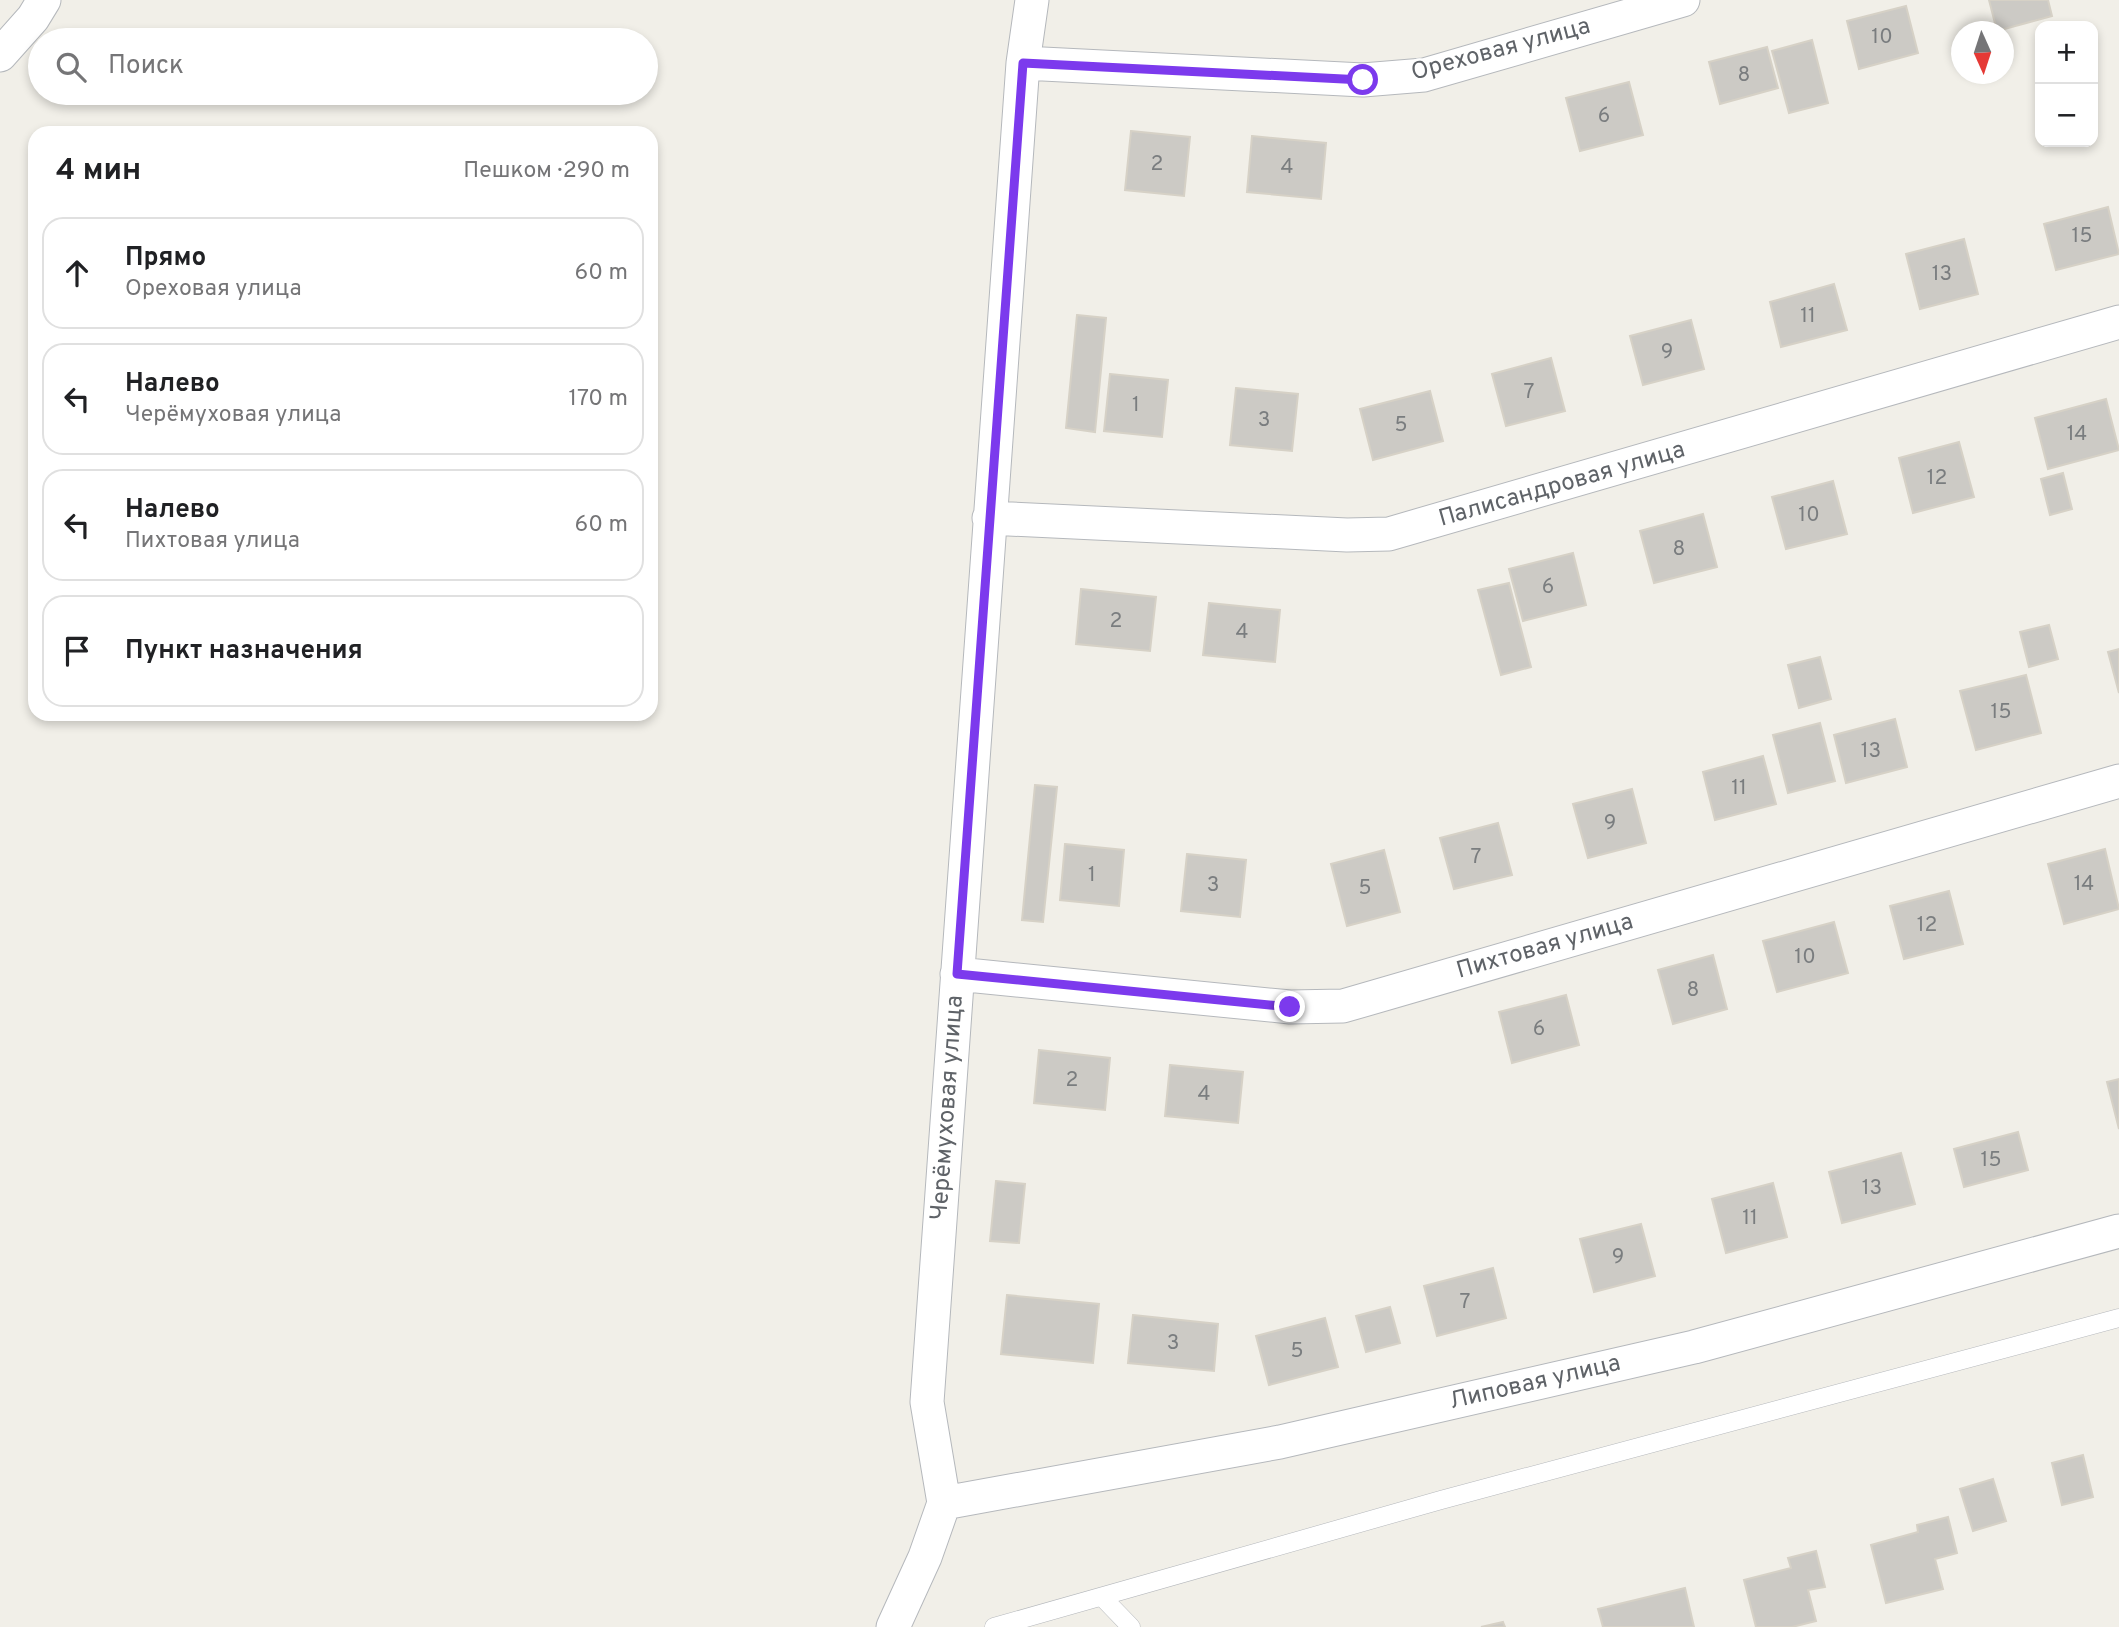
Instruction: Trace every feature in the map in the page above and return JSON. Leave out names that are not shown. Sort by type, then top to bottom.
[{"type":"street","points":[[0,55],[33,18],[44,0]]},
{"type":"street","name":"Черёмуховая улица","points":[[944,1503],[927,1402],[1023,63],[1032,0]]},
{"type":"street","name":"Ореховая улица","points":[[1023,63],[1363,80],[1424,75],[1683,0]]},
{"type":"street","name":"Палисандровая улица","points":[[989,518],[1347,535],[1389,534],[2119,322]]},
{"type":"street","name":"Пихтовая улица","points":[[957,974],[1290,1007],[1343,1006],[2119,780]]},
{"type":"street","name":"Липовая улица","points":[[944,1503],[1280,1443],[1694,1347],[2119,1231]]},
{"type":"street","points":[[893,1627],[925,1557],[944,1503]]},
{"type":"lane","points":[[994,1627],[1441,1500],[2119,1318]]},
{"type":"lane","points":[[1103,1598],[1131,1627]]},
{"type":"building","points":[[1989,0],[2048,0],[2052,16],[2014,26],[2014,21],[1994,21]]},
{"type":"building","points":[[1906,6],[1918,53],[1859,69],[1847,21]]},
{"type":"building","points":[[1812,40],[1828,103],[1789,113],[1772,51]]},
{"type":"building","points":[[1767,47],[1778,88],[1720,104],[1709,62]]},
{"type":"building","points":[[1629,82],[1643,135],[1580,151],[1566,98]]},
{"type":"building","points":[[1131,131],[1190,137],[1184,196],[1125,190]]},
{"type":"building","points":[[1252,136],[1326,143],[1321,199],[1247,192]]},
{"type":"building","points":[[2108,207],[2119,254],[2056,270],[2044,224]]},
{"type":"building","points":[[1964,239],[1978,294],[1920,309],[1906,254]]},
{"type":"building","points":[[1834,284],[1847,330],[1781,347],[1770,302]]},
{"type":"building","points":[[1077,315],[1106,318],[1095,432],[1066,428]]},
{"type":"building","points":[[1691,320],[1704,369],[1643,385],[1630,336]]},
{"type":"building","points":[[1551,358],[1565,411],[1506,426],[1492,374]]},
{"type":"building","points":[[1110,374],[1168,380],[1162,437],[1104,431]]},
{"type":"building","points":[[1236,388],[1298,394],[1292,451],[1230,445]]},
{"type":"building","points":[[1430,391],[1443,441],[1373,460],[1360,409]]},
{"type":"building","points":[[2106,399],[2119,450],[2048,469],[2035,418]]},
{"type":"building","points":[[1959,442],[1974,497],[1913,513],[1899,458]]},
{"type":"building","points":[[2063,473],[2072,509],[2050,515],[2041,479]]},
{"type":"building","points":[[1833,481],[1847,534],[1786,549],[1772,497]]},
{"type":"building","points":[[1703,514],[1717,567],[1654,583],[1640,531]]},
{"type":"building","points":[[1573,553],[1586,605],[1523,621],[1509,569]]},
{"type":"building","points":[[1509,583],[1531,667],[1501,675],[1478,590]]},
{"type":"building","points":[[1081,589],[1156,597],[1150,651],[1076,644]]},
{"type":"building","points":[[1209,603],[1280,610],[1275,662],[1203,655]]},
{"type":"building","points":[[2049,625],[2058,659],[2029,667],[2020,632]]},
{"type":"building","points":[[2119,649],[2119,693],[2108,652]]},
{"type":"building","points":[[1820,657],[1831,699],[1799,708],[1788,665]]},
{"type":"building","points":[[2026,675],[2041,733],[1976,750],[1960,691]]},
{"type":"building","points":[[1895,719],[1907,767],[1846,783],[1834,735]]},
{"type":"building","points":[[1820,723],[1835,781],[1788,793],[1773,735]]},
{"type":"building","points":[[1763,756],[1776,804],[1715,820],[1703,772]]},
{"type":"building","points":[[1035,785],[1057,787],[1043,922],[1022,920]]},
{"type":"building","points":[[1632,789],[1646,843],[1588,858],[1573,804]]},
{"type":"building","points":[[1498,823],[1512,875],[1454,889],[1440,838]]},
{"type":"building","points":[[1065,844],[1124,850],[1119,906],[1060,900]]},
{"type":"building","points":[[2105,849],[2119,909],[2064,924],[2048,864]]},
{"type":"building","points":[[1384,850],[1400,912],[1347,926],[1331,864]]},
{"type":"building","points":[[1187,854],[1246,860],[1240,917],[1181,911]]},
{"type":"building","points":[[1949,891],[1963,944],[1904,959],[1890,906]]},
{"type":"building","points":[[1834,922],[1848,973],[1777,992],[1763,941]]},
{"type":"building","points":[[1713,955],[1727,1009],[1673,1024],[1658,970]]},
{"type":"building","points":[[1566,995],[1579,1045],[1512,1063],[1499,1012]]},
{"type":"building","points":[[1039,1050],[1110,1058],[1105,1110],[1034,1103]]},
{"type":"building","points":[[1170,1065],[1243,1072],[1238,1123],[1165,1116]]},
{"type":"building","points":[[2119,1079],[2119,1129],[2107,1082]]},
{"type":"building","points":[[2018,1132],[2028,1170],[1964,1187],[1954,1149]]},
{"type":"building","points":[[1901,1153],[1915,1204],[1842,1223],[1829,1172]]},
{"type":"building","points":[[996,1181],[1025,1184],[1019,1243],[990,1241]]},
{"type":"building","points":[[1773,1183],[1787,1237],[1726,1253],[1712,1199]]},
{"type":"building","points":[[1641,1224],[1655,1276],[1594,1292],[1580,1239]]},
{"type":"building","points":[[1493,1268],[1506,1318],[1437,1336],[1424,1286]]},
{"type":"building","points":[[1007,1295],[1099,1304],[1093,1363],[1001,1354]]},
{"type":"building","points":[[1390,1307],[1400,1343],[1366,1352],[1356,1316]]},
{"type":"building","points":[[1133,1315],[1218,1324],[1214,1371],[1128,1363]]},
{"type":"building","points":[[1325,1318],[1338,1367],[1269,1385],[1256,1336]]},
{"type":"building","points":[[2083,1455],[2093,1497],[2062,1505],[2052,1463]]},
{"type":"building","points":[[1993,1479],[2006,1521],[1973,1531],[1960,1489]]},
{"type":"building","points":[[1948,1517],[1957,1553],[1935,1559],[1943,1589],[1886,1603],[1871,1545],[1918,1532],[1917,1525]]},
{"type":"building","points":[[1816,1551],[1825,1587],[1808,1590],[1816,1621],[1792,1627],[1756,1627],[1744,1580],[1791,1568],[1788,1558]]},
{"type":"building","points":[[1685,1588],[1694,1627],[1603,1627],[1598,1609]]},
{"type":"building","points":[[1503,1622],[1505,1627],[1481,1627]]},
{"type":"route","points":[[1290,1007],[957,974],[1023,63],[1363,80]]}]
